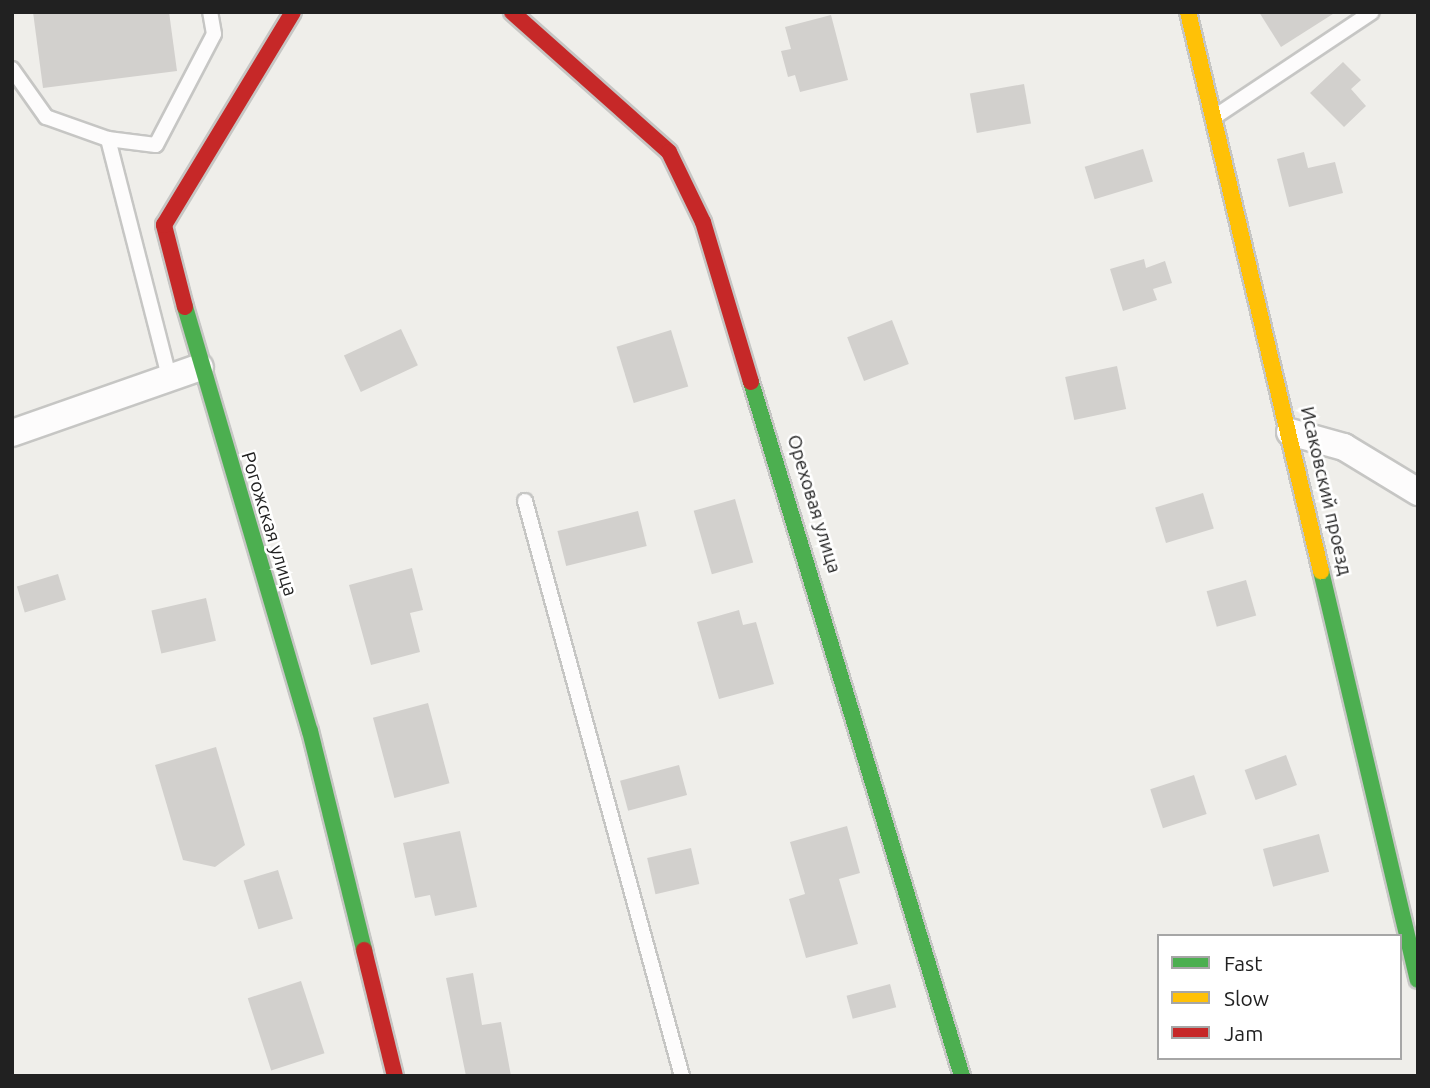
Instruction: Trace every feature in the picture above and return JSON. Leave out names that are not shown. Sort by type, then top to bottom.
[{"type":"street","name":"Рогожская улица","points":[[293,12],[163,225],[200,367],[310,731],[395,1076]]},
{"type":"street","name":"Ореховая улица","points":[[512,12],[648,128],[669,152],[703,222],[962,1076]]},
{"type":"street","name":"Исаковский проезд","points":[[1188,12],[1216,116],[1418,980]]},
{"type":"street","points":[[12,433],[200,367]]},
{"type":"street","points":[[1290,432],[1345,447],[1418,492]]},
{"type":"lane","points":[[12,69],[46,117],[108,139],[156,145],[214,34],[210,12]]},
{"type":"lane","points":[[1216,116],[1372,12]]},
{"type":"lane","points":[[108,139],[169,377]]},
{"type":"lane","points":[[525,501],[682,1076]]},
{"type":"building","points":[[33,12],[169,12],[177,71],[43,88]]},
{"type":"building","points":[[1259,12],[1336,12],[1281,47]]},
{"type":"building","points":[[831,15],[848,80],[800,92],[795,75],[788,77],[781,51],[791,49],[785,27]]},
{"type":"building","points":[[1343,62],[1361,80],[1351,89],[1366,106],[1344,127],[1310,93]]},
{"type":"building","points":[[1024,84],[1031,123],[977,133],[970,94]]},
{"type":"building","points":[[1143,149],[1153,182],[1095,199],[1085,167]]},
{"type":"building","points":[[1304,152],[1308,168],[1335,162],[1343,193],[1289,207],[1277,159]]},
{"type":"building","points":[[1144,259],[1146,268],[1165,261],[1172,283],[1153,289],[1157,300],[1123,311],[1110,269]]},
{"type":"building","points":[[892,320],[909,364],[864,381],[847,337]]},
{"type":"building","points":[[401,329],[418,365],[361,392],[344,356]]},
{"type":"building","points":[[671,330],[688,386],[634,403],[616,347]]},
{"type":"building","points":[[1117,366],[1126,409],[1074,420],[1065,377]]},
{"type":"building","points":[[1203,493],[1214,528],[1166,543],[1155,508]]},
{"type":"building","points":[[735,499],[753,562],[712,574],[694,511]]},
{"type":"building","points":[[638,511],[647,546],[566,566],[557,531]]},
{"type":"building","points":[[412,568],[423,610],[410,613],[420,652],[371,665],[349,585]]},
{"type":"building","points":[[58,574],[66,600],[25,612],[17,587]]},
{"type":"building","points":[[1246,580],[1256,616],[1217,627],[1207,591]]},
{"type":"building","points":[[206,598],[216,641],[161,653],[151,611]]},
{"type":"building","points":[[739,610],[743,625],[756,622],[774,684],[719,699],[697,622]]},
{"type":"building","points":[[428,703],[449,783],[394,798],[373,718]]},
{"type":"building","points":[[216,747],[245,845],[215,867],[183,860],[155,765]]},
{"type":"building","points":[[1286,755],[1297,785],[1256,800],[1245,770]]},
{"type":"building","points":[[679,765],[687,795],[628,811],[620,781]]},
{"type":"building","points":[[1194,775],[1207,814],[1163,828],[1150,789]]},
{"type":"building","points":[[847,826],[860,873],[839,879],[858,944],[806,958],[789,899],[805,894],[790,842]]},
{"type":"building","points":[[460,831],[477,907],[435,916],[430,895],[415,898],[403,843]]},
{"type":"building","points":[[1319,834],[1329,872],[1273,887],[1263,849]]},
{"type":"building","points":[[691,848],[699,884],[655,894],[647,858]]},
{"type":"building","points":[[278,870],[293,919],[258,929],[244,881]]},
{"type":"building","points":[[473,973],[482,1025],[501,1022],[511,1076],[466,1076],[446,978]]},
{"type":"building","points":[[301,981],[324,1053],[271,1071],[248,998]]},
{"type":"building","points":[[890,984],[896,1007],[853,1019],[847,996]]},
{"type":"traffic: fast","points":[[185,307],[310,731],[364,950]]},
{"type":"traffic: fast","points":[[751,382],[962,1076]]},
{"type":"traffic: fast","points":[[1321,571],[1418,980]]},
{"type":"traffic: slow","points":[[1188,12],[1321,571]]},
{"type":"traffic: jam","points":[[185,307],[164,225],[293,12]]},
{"type":"traffic: jam","points":[[512,12],[669,152],[703,222],[751,382]]},
{"type":"traffic: jam","points":[[364,950],[395,1076]]}]
